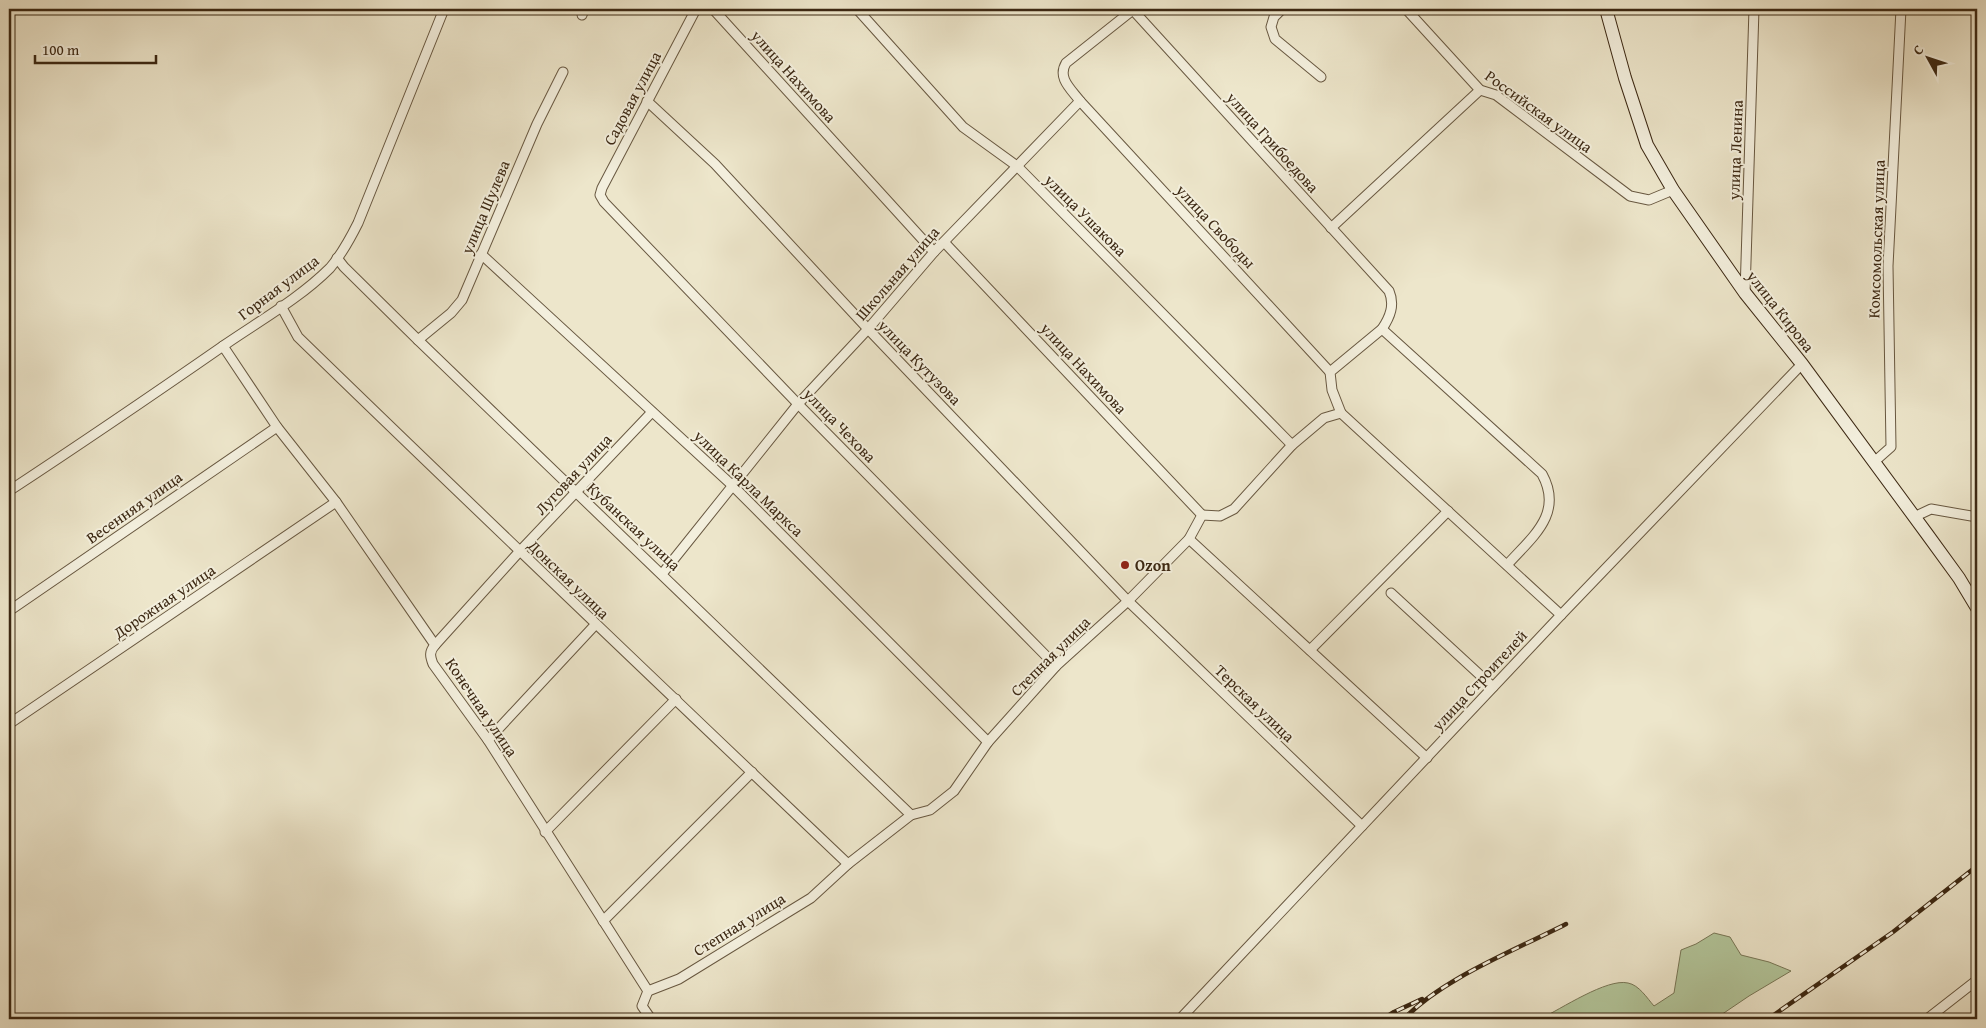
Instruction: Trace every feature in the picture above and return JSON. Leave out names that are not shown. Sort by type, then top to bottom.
[{"type":"main road","name":"улица Кирова","points":[[1606,9],[1625,78],[1648,145],[1673,190],[1745,292],[1802,364],[1874,462],[1958,578],[1977,608]]},
{"type":"street","name":"Горная улица","points":[[9,490],[90,438],[281,306],[310,285],[330,267],[348,244],[358,223],[444,9]]},
{"type":"street","name":"Садовая улица","points":[[604,202],[600,195],[602,188],[696,9]]},
{"type":"street","name":"улица Нахимова","points":[[713,9],[934,252]]},
{"type":"street","name":"улица Ушакова","points":[[857,9],[963,126],[1017,166],[1292,445]]},
{"type":"street","points":[[1080,101],[1062,74],[1066,63],[1133,9]]},
{"type":"street","name":"улица Грибоедова","points":[[1133,9],[1388,291],[1391,296],[1391,314],[1382,329]]},
{"type":"street","points":[[1282,9],[1274,17],[1271,27],[1275,39],[1321,77]]},
{"type":"street","name":"Российская улица","points":[[1406,9],[1480,90],[1496,95],[1630,196],[1649,200],[1673,190]]},
{"type":"street","name":"улица Ленина","points":[[1745,292],[1754,9]]},
{"type":"street","name":"Комсомольская улица","points":[[1874,462],[1891,447],[1888,266],[1901,9]]},
{"type":"street","name":"улица Шулева","points":[[418,340],[451,313],[462,300],[537,124],[563,72]]},
{"type":"street","points":[[1330,228],[1480,90]]},
{"type":"street","name":"улица Кутузова","points":[[647,101],[715,164],[868,329],[1128,601]]},
{"type":"street","name":"Школьная улица","points":[[662,574],[798,404],[868,329],[934,252],[1080,101]]},
{"type":"street","name":"улица Свободы","points":[[1080,101],[1330,372]]},
{"type":"street","name":"улица Чехова","points":[[604,202],[798,404],[1056,666]]},
{"type":"street","name":"улица Нахимова","points":[[944,242],[1202,515]]},
{"type":"street","name":"улица Карла Маркса","points":[[481,254],[733,486],[988,742]]},
{"type":"street","name":"Кубанская улица","points":[[337,258],[418,340],[911,815]]},
{"type":"street","name":"Донская улица","points":[[281,306],[298,337],[519,552],[848,864]]},
{"type":"street","points":[[1507,564],[1541,528],[1546,520],[1549,510],[1550,492],[1542,474],[1382,329],[1330,372],[1332,390],[1340,413],[1561,615]]},
{"type":"street","name":"Конечная улица","points":[[223,346],[276,427],[336,502],[435,645],[431,649],[430,655],[433,664],[488,740],[648,991]]},
{"type":"street","name":"улица Строителей","points":[[1180,1019],[1561,615],[1802,364]]},
{"type":"street","name":"Луговая улица","points":[[435,645],[519,552],[652,412]]},
{"type":"street","points":[[1202,515],[1220,516],[1234,509],[1292,445],[1324,418],[1340,413]]},
{"type":"street","name":"Весенняя улица","points":[[9,611],[276,427]]},
{"type":"street","name":"Дорожная улица","points":[[9,724],[336,502]]},
{"type":"street","points":[[1914,517],[1931,509],[1977,517]]},
{"type":"street","points":[[1310,650],[1448,511]]},
{"type":"street","name":"Степная улица","points":[[648,991],[679,979],[811,898],[848,864],[911,815],[930,810],[954,791],[988,742],[1056,666],[1128,601],[1189,539],[1202,515]]},
{"type":"street","points":[[1189,539],[1427,758]]},
{"type":"street","points":[[1391,593],[1493,687]]},
{"type":"street","name":"Терская улица","points":[[1128,601],[1362,826]]},
{"type":"street","points":[[488,740],[595,624]]},
{"type":"street","points":[[545,832],[676,699]]},
{"type":"street","points":[[603,921],[752,772]]},
{"type":"street","points":[[1926,1019],[1977,980]]},
{"type":"street","points":[[648,991],[642,1006],[651,1019]]},
{"type":"green space","points":[[1714,933],[1730,937],[1741,955],[1769,962],[1791,971],[1715,1019],[1540,1019],[1584,995],[1608,985],[1619,983],[1628,983],[1636,986],[1654,1006],[1674,993],[1681,950],[1696,944]]},
{"type":"railway","points":[[1768,1019],[1893,932],[1977,866]]},
{"type":"railway","points":[[1404,1019],[1420,1004],[1459,978],[1566,924]]},
{"type":"railway","points":[[1383,1019],[1422,999]]},
{"type":"place","name":"Ozon","points":[[1125,565]]}]
